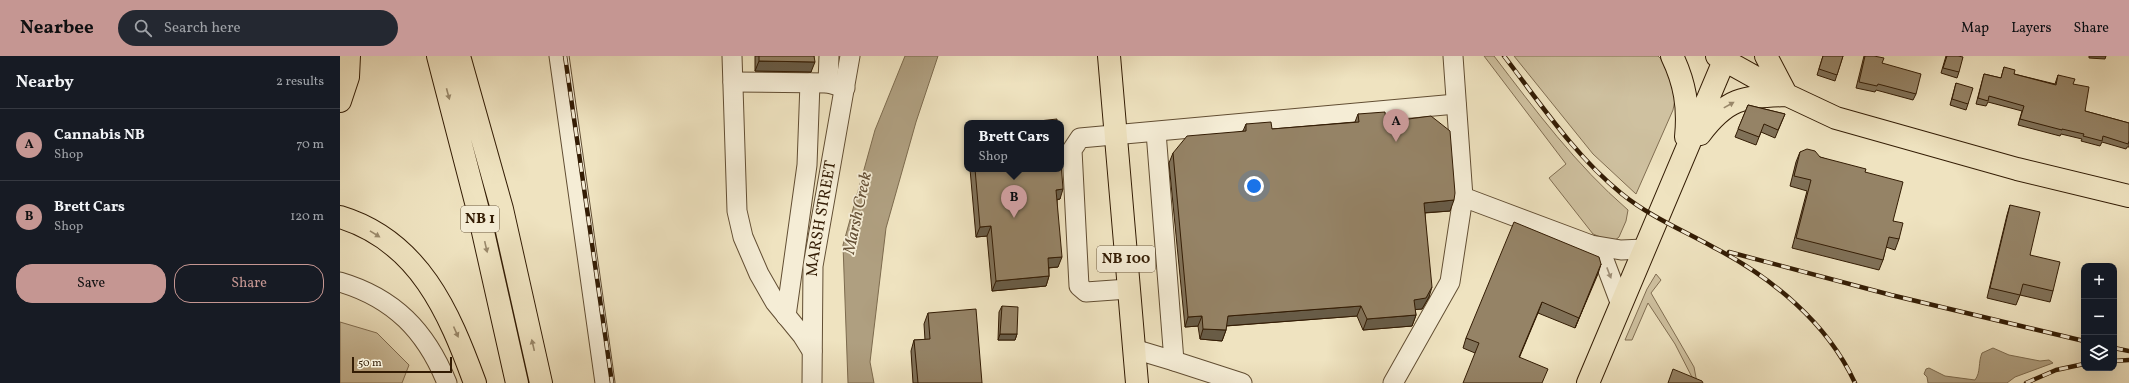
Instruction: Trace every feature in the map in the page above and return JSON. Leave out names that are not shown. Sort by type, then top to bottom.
[{"type":"main road","points":[[340,102],[348,77],[349,56]]},
{"type":"main road","name":"NB 1","points":[[438,56],[479,214],[517,383]]},
{"type":"main road","name":"NB 1","points":[[459,56],[502,209],[541,383]]},
{"type":"main road","points":[[471,56],[502,209]]},
{"type":"main road","name":"NB 100","points":[[1109,56],[1136,383]]},
{"type":"main road","points":[[1672,56],[1685,87],[1688,103],[1684,154]]},
{"type":"main road","points":[[1766,56],[1774,75],[1787,95]]},
{"type":"main road","points":[[1588,383],[1684,154],[1722,57],[1787,95],[1836,118],[2017,169],[2129,196]]},
{"type":"main road","points":[[1684,154],[1711,120],[1725,107],[1751,96],[1787,95]]},
{"type":"main road","points":[[340,217],[374,232],[401,252],[423,275],[443,305],[457,334],[475,383]]},
{"type":"street","points":[[559,56],[605,383]]},
{"type":"street","points":[[732,56],[737,211],[741,231],[759,274],[776,302],[802,335],[812,351]]},
{"type":"street","points":[[786,316],[807,166],[827,85],[829,56]]},
{"type":"street","name":"MARSH STREET","points":[[812,383],[813,266],[827,85],[850,56]]},
{"type":"street","points":[[1393,383],[1450,282],[1463,197],[1453,56]]},
{"type":"street","points":[[733,82],[827,85]]},
{"type":"street","points":[[1128,289],[1086,292],[1079,286],[1072,150],[1080,138],[1116,136],[1456,104]]},
{"type":"street","points":[[1156,132],[1174,361]]},
{"type":"street","points":[[1463,197],[1591,245],[1621,250],[1644,249]]},
{"type":"street","points":[[1591,245],[1604,260],[1621,305]]},
{"type":"street","points":[[340,282],[371,293],[412,323],[429,345],[447,383]]},
{"type":"street","points":[[1134,349],[1242,383]]},
{"type":"shaded area","points":[[1484,56],[1494,56],[1557,137],[1591,175],[1628,210],[1626,221],[1619,237],[1614,241],[1610,241],[1593,234],[1549,178],[1566,164]]},
{"type":"shaded area","points":[[1514,56],[1658,56],[1666,64],[1675,100],[1673,110],[1636,194],[1593,154]]},
{"type":"shaded area","points":[[1656,274],[1661,280],[1651,293],[1694,367],[1697,383],[1695,383],[1675,344],[1648,303],[1632,340],[1625,340],[1647,289]]},
{"type":"shaded area","points":[[340,322],[377,333],[409,365],[402,383],[340,383]]},
{"type":"water","name":"Marsh Creek","points":[[905,56],[938,56],[916,122],[886,228],[870,362],[874,383],[848,383],[843,245],[875,130]]},
{"type":"water","points":[[1993,348],[2009,355],[2040,361],[2049,360],[2053,363],[2015,377],[2007,383],[1928,383],[1927,377],[1924,374],[1926,369],[1929,368],[1945,376],[1975,380],[1978,374],[1982,353]]},
{"type":"building","points":[[759,56],[814,56],[815,62],[759,61]]},
{"type":"building","points":[[1823,56],[1843,56],[1837,75],[1819,69]]},
{"type":"building","points":[[1865,56],[1884,58],[1882,63],[1921,74],[1916,94],[1878,84],[1877,86],[1859,82]]},
{"type":"building","points":[[1947,56],[1963,57],[1959,72],[1943,68]]},
{"type":"building","points":[[2004,67],[2015,70],[2014,74],[2056,85],[2058,75],[2075,79],[2073,84],[2089,87],[2085,111],[2129,123],[2128,144],[2103,136],[2102,141],[2083,136],[2084,134],[2020,119],[2024,106],[1989,96],[1988,101],[1978,98],[1984,74],[2001,78]]},
{"type":"building","points":[[1956,83],[1973,88],[1968,104],[1952,99]]},
{"type":"building","points":[[1748,105],[1785,114],[1778,130],[1764,124],[1759,137],[1738,129]]},
{"type":"building","points":[[1385,112],[1386,122],[1431,116],[1450,131],[1455,193],[1454,200],[1424,203],[1432,287],[1426,298],[1414,300],[1416,315],[1367,319],[1361,306],[1228,316],[1226,330],[1203,329],[1202,316],[1188,317],[1173,153],[1187,136],[1246,131],[1246,124],[1271,122],[1272,129],[1359,122],[1358,114]]},
{"type":"building","points":[[1807,149],[1815,151],[1820,157],[1866,169],[1865,172],[1903,182],[1893,221],[1903,223],[1899,239],[1889,237],[1883,260],[1796,238],[1811,180],[1794,176],[1800,152]]},
{"type":"building","points":[[975,172],[1062,172],[1063,189],[1056,190],[1062,257],[1048,258],[1049,276],[996,281],[991,226],[980,227]]},
{"type":"building","points":[[2010,205],[2040,212],[2030,255],[2060,262],[2053,291],[2023,284],[2020,295],[1990,288]]},
{"type":"building","points":[[1514,222],[1599,257],[1601,264],[1579,318],[1542,302],[1519,357],[1548,369],[1542,383],[1463,383],[1479,343],[1466,338]]},
{"type":"building","points":[[1002,306],[1018,307],[1017,334],[1000,334]]},
{"type":"building","points":[[976,309],[982,383],[918,383],[914,340],[930,339],[928,313]]},
{"type":"building","points":[[1673,369],[1702,381],[1703,383],[1668,383]]},
{"type":"railway","points":[[565,56],[612,383]]},
{"type":"railway","points":[[1504,56],[1559,128],[1605,179],[1632,202],[1643,209],[1735,259],[1776,287],[1795,303],[1829,340],[1855,383]]},
{"type":"railway","points":[[1729,252],[1891,295],[2081,340]]},
{"type":"railway","points":[[2117,349],[2129,351]]},
{"type":"railway","points":[[2117,361],[2129,360]]},
{"type":"railway","points":[[2026,383],[2056,370],[2081,365]]},
{"type":"place","name":"Cannabis NB","points":[[1396,142]]},
{"type":"place","name":"Brett Cars","points":[[1014,218]]}]
